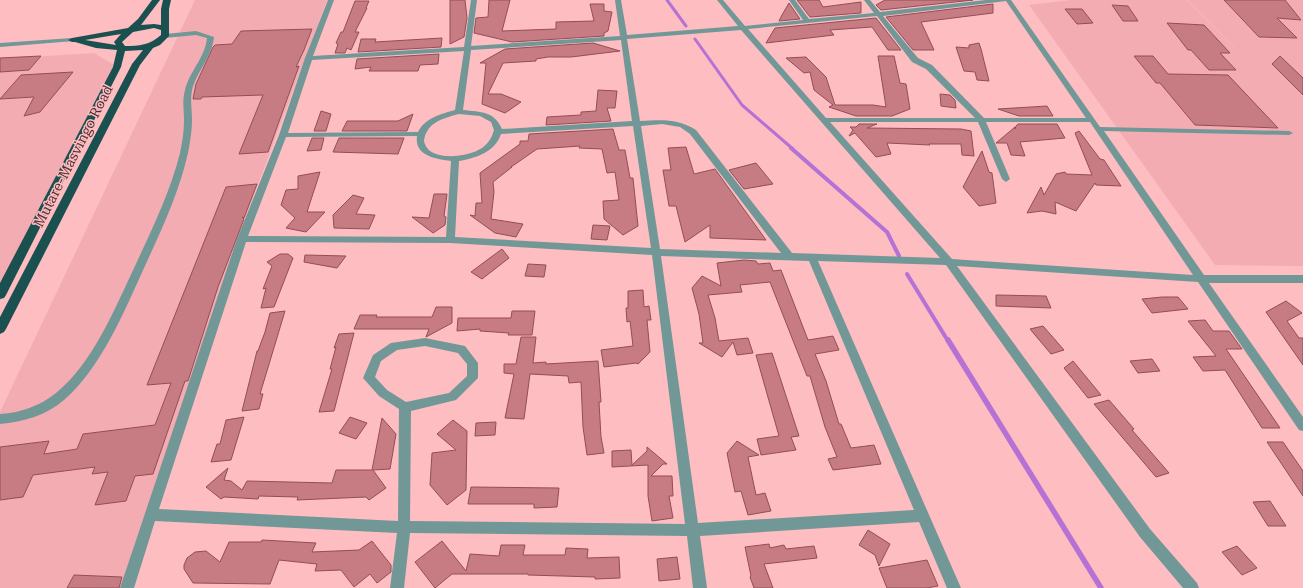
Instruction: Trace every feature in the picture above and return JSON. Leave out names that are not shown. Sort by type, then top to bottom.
[{"type":"highway","name":"Mutare-Masvingo Road","points":[[0,295],[117,67],[122,48],[118,42],[141,21],[156,0]]},
{"type":"highway","points":[[72,40],[150,26],[165,32],[165,9],[167,0]]},
{"type":"highway","name":"Mutare-Masvingo Road","points":[[0,329],[136,64],[150,46],[157,43],[165,32]]},
{"type":"highway","points":[[72,40],[102,46],[131,49],[150,46]]},
{"type":"street","points":[[127,588],[242,239],[283,135],[309,58],[331,0]]},
{"type":"street","points":[[458,112],[474,0]]},
{"type":"street","points":[[618,0],[656,252],[700,588]]},
{"type":"street","points":[[720,0],[949,262],[1145,533],[1192,588]]},
{"type":"street","points":[[792,0],[808,22]]},
{"type":"street","points":[[867,0],[915,60],[929,67],[980,119],[1006,179]]},
{"type":"street","points":[[309,58],[624,38],[808,22],[1003,0]]},
{"type":"street","points":[[1008,0],[1100,129],[1200,279],[1303,426]]},
{"type":"street","points":[[0,419],[22,417],[44,407],[64,393],[86,368],[130,287],[170,198],[184,151],[188,125],[187,97],[190,85],[196,70],[211,45],[211,37],[196,33],[165,32]]},
{"type":"street","points":[[0,45],[72,40]]},
{"type":"street","points":[[458,112],[482,114],[492,119],[497,125],[499,132],[496,140],[490,147],[480,153],[455,159],[432,155],[424,150],[420,143],[420,134],[430,123],[438,118],[458,112]]},
{"type":"street","points":[[824,120],[1093,120]]},
{"type":"street","points":[[499,132],[662,122],[682,125],[693,132],[788,255]]},
{"type":"street","points":[[1100,129],[1288,133]]},
{"type":"street","points":[[283,135],[420,134]]},
{"type":"street","points":[[450,240],[455,159]]},
{"type":"street","points":[[242,239],[450,240],[656,252],[788,255],[949,262],[1200,279],[1303,280]]},
{"type":"street","points":[[812,257],[954,588]]},
{"type":"street","points":[[425,342],[461,348],[474,363],[472,378],[452,397],[405,407],[383,393],[369,378],[377,358],[395,346],[425,342]]},
{"type":"street","points":[[397,588],[404,527],[405,407]]},
{"type":"street","points":[[150,515],[404,527],[692,530],[923,516]]},
{"type":"shaded area","points":[[195,0],[327,0],[239,235],[122,588],[0,588],[0,412]]},
{"type":"shaded area","points":[[1071,0],[1187,0],[1287,101],[1188,0],[1303,0],[1303,266],[1215,265],[1029,5]]},
{"type":"shaded area","points":[[94,53],[116,66],[0,301],[0,59]]},
{"type":"building","points":[[450,0],[465,0],[467,18],[464,37],[450,44]]},
{"type":"building","points":[[489,0],[510,0],[502,31],[556,29],[556,22],[594,21],[590,4],[604,4],[604,11],[612,12],[608,31],[604,33],[604,36],[512,42],[474,33],[476,18],[488,17]]},
{"type":"building","points":[[797,0],[819,0],[823,7],[861,2],[861,13],[810,17]]},
{"type":"building","points":[[885,0],[973,0],[881,10],[876,5]]},
{"type":"building","points":[[1224,0],[1285,0],[1301,20],[1277,18],[1297,38],[1259,37]]},
{"type":"building","points":[[355,1],[369,1],[355,32],[359,32],[351,50],[347,48],[345,53],[335,53],[338,44],[336,43],[341,32],[343,32]]},
{"type":"building","points":[[789,3],[800,19],[779,21],[782,15]]},
{"type":"building","points":[[993,4],[993,13],[921,22],[934,50],[913,50],[886,17]]},
{"type":"building","points":[[1112,5],[1128,6],[1138,21],[1123,21]]},
{"type":"building","points":[[1065,9],[1082,9],[1093,23],[1077,24]]},
{"type":"building","points":[[876,18],[901,50],[888,50],[872,27],[830,30],[834,35],[766,43],[775,28]]},
{"type":"building","points":[[1167,23],[1204,25],[1230,53],[1220,53],[1236,70],[1209,70],[1191,50],[1188,50]]},
{"type":"building","points":[[312,29],[296,67],[299,66],[268,152],[239,154],[263,95],[202,97],[201,99],[193,99],[196,84],[213,47],[215,45],[232,44],[241,31]]},
{"type":"building","points":[[442,38],[441,47],[358,52],[361,39],[376,39],[375,42]]},
{"type":"building","points":[[593,43],[620,51],[571,57],[548,57],[536,59],[536,61],[503,63],[488,94],[501,94],[521,102],[505,113],[482,104],[486,63],[480,63],[505,49]]},
{"type":"building","points":[[979,43],[989,81],[977,80],[975,72],[964,71],[956,47],[969,48],[969,45]]},
{"type":"building","points":[[439,54],[438,64],[420,65],[418,71],[369,71],[371,67],[355,69],[357,59]]},
{"type":"building","points":[[41,56],[29,70],[0,72],[0,58]]},
{"type":"building","points":[[878,56],[894,56],[900,83],[906,84],[910,109],[892,116],[856,116],[829,107],[833,105],[814,90],[810,72],[804,73],[786,58],[806,57],[826,77],[835,105],[873,105],[886,107]]},
{"type":"building","points":[[1134,56],[1153,56],[1168,74],[1228,75],[1278,128],[1195,125],[1160,83],[1156,83]]},
{"type":"building","points":[[1280,56],[1303,78],[1303,95],[1272,64]]},
{"type":"building","points":[[73,72],[40,112],[24,116],[34,97],[0,99],[21,75]]},
{"type":"building","points":[[598,90],[617,91],[615,108],[607,108],[611,121],[546,125],[547,117],[581,115],[581,112],[596,111]]},
{"type":"building","points":[[940,94],[950,95],[955,100],[956,108],[941,106]]},
{"type":"building","points":[[1047,106],[1053,116],[1019,116],[998,109]]},
{"type":"building","points":[[321,111],[331,114],[326,131],[314,131]]},
{"type":"building","points":[[413,114],[407,131],[342,131],[347,121],[398,121]]},
{"type":"building","points":[[859,124],[877,124],[867,128],[961,129],[971,131],[974,156],[962,155],[961,144],[929,144],[930,145],[887,143],[891,154],[876,157],[855,133],[849,136],[853,130],[850,127],[856,127]]},
{"type":"building","points":[[1018,124],[1057,124],[1065,138],[1020,142],[1025,156],[1011,155],[1007,143],[996,143],[1015,127],[1015,129]]},
{"type":"building","points":[[613,129],[619,150],[625,150],[630,178],[633,178],[638,226],[623,235],[604,219],[603,201],[619,200],[615,172],[607,173],[602,149],[579,148],[580,146],[537,149],[511,167],[493,182],[494,192],[491,219],[523,224],[516,237],[495,233],[470,215],[475,216],[476,203],[482,203],[480,173],[520,144],[520,141],[528,141],[529,134]]},
{"type":"building","points":[[1079,131],[1100,159],[1104,160],[1121,186],[1096,185],[1095,183],[1076,211],[1055,202],[1056,214],[1042,211],[1027,213],[1041,187],[1044,195],[1056,174],[1065,172],[1066,174],[1092,175],[1075,133]]},
{"type":"building","points":[[312,138],[324,138],[321,150],[307,151]]},
{"type":"building","points":[[339,138],[404,138],[398,154],[333,152]]},
{"type":"building","points":[[686,147],[694,174],[715,169],[766,240],[710,238],[710,225],[685,242],[676,206],[669,206],[663,170],[671,170],[668,148]]},
{"type":"building","points":[[982,151],[989,172],[992,173],[996,203],[979,206],[963,187]]},
{"type":"building","points":[[756,163],[773,184],[744,189],[729,170]]},
{"type":"building","points":[[320,172],[307,212],[325,212],[306,232],[286,228],[295,218],[281,205],[286,190],[298,189],[298,176]]},
{"type":"building","points":[[257,184],[244,218],[242,217],[244,219],[218,287],[188,381],[185,381],[153,474],[135,476],[126,501],[95,505],[108,472],[92,474],[95,467],[33,475],[23,497],[0,500],[0,447],[49,441],[44,454],[77,449],[83,434],[155,425],[171,383],[147,385],[226,187]]},
{"type":"building","points":[[434,194],[447,194],[444,216],[446,217],[445,225],[433,233],[412,217],[429,218]]},
{"type":"building","points":[[353,195],[364,198],[356,214],[375,215],[369,229],[334,228],[333,215]]},
{"type":"building","points":[[593,225],[610,226],[607,240],[591,239]]},
{"type":"building","points":[[502,249],[509,258],[482,279],[471,272]]},
{"type":"building","points":[[280,254],[288,254],[293,258],[274,307],[261,308],[266,288],[263,289],[272,266],[267,262]]},
{"type":"building","points":[[305,255],[346,256],[337,268],[304,262]]},
{"type":"building","points":[[744,260],[756,261],[758,264],[770,263],[773,271],[781,270],[808,340],[833,336],[839,350],[815,354],[826,381],[839,424],[841,424],[851,448],[874,445],[881,464],[833,470],[828,459],[837,457],[825,427],[810,376],[807,376],[770,282],[740,285],[742,292],[708,295],[715,318],[719,341],[748,338],[753,353],[737,355],[733,342],[722,357],[699,343],[703,343],[699,314],[692,288],[702,276],[721,286],[717,263]]},
{"type":"building","points":[[528,264],[546,265],[544,277],[525,276]]},
{"type":"building","points":[[643,290],[644,307],[649,306],[651,320],[647,320],[650,352],[638,364],[604,367],[601,350],[633,346],[630,321],[627,322],[626,308],[628,308],[628,291]]},
{"type":"building","points":[[996,295],[1046,296],[1051,308],[996,306]]},
{"type":"building","points":[[1178,297],[1188,309],[1152,313],[1142,299]]},
{"type":"building","points":[[1286,301],[1302,313],[1287,321],[1299,338],[1303,338],[1303,365],[1266,312]]},
{"type":"building","points":[[436,307],[452,307],[452,323],[426,337],[429,329],[354,329],[360,315],[377,315],[376,317],[432,317]]},
{"type":"building","points":[[285,311],[260,394],[263,394],[259,409],[242,411],[257,351],[265,332],[270,313]]},
{"type":"building","points":[[512,311],[535,311],[532,335],[508,335],[509,333],[480,331],[480,329],[457,331],[458,318],[511,318]]},
{"type":"building","points":[[1205,320],[1213,331],[1229,331],[1242,349],[1226,349],[1280,428],[1262,428],[1225,370],[1203,371],[1193,357],[1216,356],[1188,321]]},
{"type":"building","points":[[1043,326],[1064,350],[1051,354],[1030,329]]},
{"type":"building","points":[[354,333],[334,411],[319,412],[332,369],[330,369],[336,347],[334,348],[339,334]]},
{"type":"building","points":[[521,337],[536,337],[533,363],[546,362],[546,364],[598,361],[601,402],[599,402],[601,437],[604,453],[587,455],[583,427],[581,382],[569,383],[568,376],[530,374],[524,419],[505,418],[514,374],[504,373],[504,364],[516,364]]},
{"type":"building","points":[[772,353],[799,436],[791,437],[796,450],[761,455],[757,439],[779,436],[756,355]]},
{"type":"building","points":[[1152,359],[1160,371],[1138,373],[1130,361]]},
{"type":"building","points":[[1073,361],[1101,395],[1088,398],[1064,368]]},
{"type":"building","points":[[1109,400],[1134,429],[1132,430],[1169,473],[1156,477],[1094,404]]},
{"type":"building","points":[[244,417],[231,460],[211,462],[217,444],[220,444],[226,420]]},
{"type":"building","points":[[350,417],[367,423],[356,439],[339,433]]},
{"type":"building","points":[[382,418],[396,434],[390,469],[373,470],[386,488],[369,500],[366,497],[297,500],[298,497],[259,496],[258,499],[224,497],[221,499],[206,487],[228,468],[224,480],[231,481],[242,490],[247,481],[332,483],[336,470],[372,470]]},
{"type":"building","points":[[453,420],[467,431],[466,490],[447,505],[430,485],[432,453],[456,450],[437,434]]},
{"type":"building","points":[[496,422],[495,435],[475,436],[476,423]]},
{"type":"building","points":[[737,441],[759,455],[748,457],[756,495],[765,493],[771,511],[748,515],[741,491],[735,492],[727,453]]},
{"type":"building","points":[[1267,442],[1283,442],[1303,471],[1303,496]]},
{"type":"building","points":[[647,447],[667,464],[663,464],[651,476],[672,476],[673,496],[669,496],[673,518],[652,521],[648,496],[648,465],[612,467],[612,451],[631,450],[632,465],[647,451]]},
{"type":"building","points":[[471,487],[559,488],[557,507],[534,508],[534,504],[468,504]]},
{"type":"building","points":[[1270,501],[1286,526],[1268,526],[1253,502]]},
{"type":"building","points":[[868,530],[890,544],[879,566],[875,555],[859,545]]},
{"type":"building","points":[[262,540],[316,543],[312,552],[359,550],[372,541],[391,565],[391,572],[377,583],[370,574],[354,587],[341,570],[315,571],[317,564],[279,560],[270,584],[193,583],[184,569],[187,558],[195,552],[206,551],[220,562],[229,542],[261,542]]},
{"type":"building","points":[[442,541],[466,571],[470,554],[499,556],[501,545],[525,545],[523,555],[565,555],[566,548],[588,549],[587,558],[619,557],[620,578],[595,579],[595,577],[528,574],[452,574],[435,588],[415,562]]},
{"type":"building","points":[[769,544],[770,548],[784,545],[786,549],[814,546],[817,558],[764,564],[773,588],[754,588],[750,577],[745,547]]},
{"type":"building","points":[[1237,546],[1257,568],[1242,575],[1222,552]]},
{"type":"building","points":[[677,557],[680,579],[659,581],[657,559]]},
{"type":"building","points":[[927,560],[938,586],[927,588],[887,588],[879,568]]},
{"type":"building","points":[[74,575],[122,577],[119,588],[67,588]]},
{"type":"waterway","points":[[667,0],[686,26]]},
{"type":"waterway","points":[[695,39],[742,105],[793,149]]},
{"type":"waterway","points":[[791,148],[887,232],[899,256]]},
{"type":"waterway","points":[[907,274],[948,341]]},
{"type":"waterway","points":[[948,340],[1101,588]]}]
